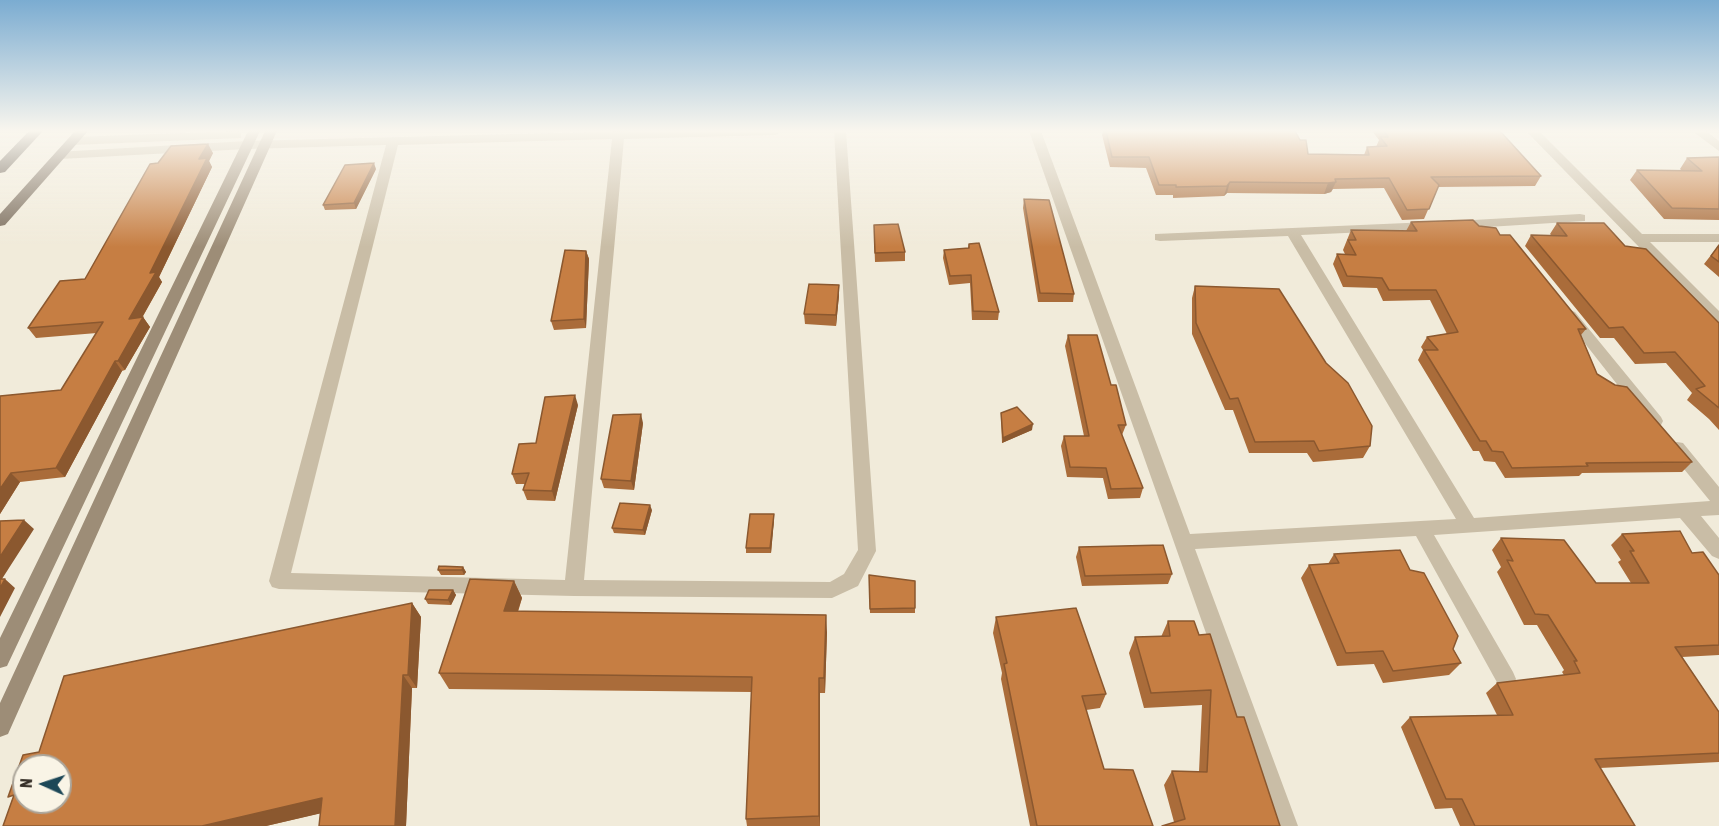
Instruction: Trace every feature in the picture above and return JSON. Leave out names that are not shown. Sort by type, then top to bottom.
[{"type":"main road","points":[[0,222],[47,170]]},
{"type":"main road","points":[[0,659],[244,170]]},
{"type":"main road","points":[[0,727],[246,170]]},
{"type":"street","points":[[386,170],[279,581],[574,588],[832,590],[851,580],[867,551],[842,170]]},
{"type":"street","points":[[574,588],[615,170]]},
{"type":"street","points":[[1049,170],[1286,826]]},
{"type":"street","points":[[1570,170],[1719,320]]},
{"type":"street","points":[[1160,237],[1293,233],[1580,218]]},
{"type":"street","points":[[1496,223],[1511,241]]},
{"type":"street","points":[[1293,233],[1469,525]]},
{"type":"street","points":[[1637,238],[1719,238]]},
{"type":"street","points":[[1563,306],[1719,500]]},
{"type":"street","points":[[1182,542],[1421,529],[1719,508]]},
{"type":"street","points":[[1685,511],[1719,551]]},
{"type":"street","points":[[1421,529],[1506,679]]},
{"type":"building","points":[[147,170],[201,170],[150,273],[156,272],[129,319],[143,317],[118,361],[115,361],[56,468],[11,473],[0,489],[0,396],[61,390],[103,322],[28,328],[60,281],[85,279]]},
{"type":"building","points":[[342,170],[371,170],[354,203],[323,205]]},
{"type":"building","points":[[1153,170],[1535,170],[1541,176],[1431,177],[1439,185],[1429,209],[1407,210],[1389,178],[1335,179],[1336,182],[1328,183],[1230,182],[1227,186],[1176,187],[1176,185],[1159,185]]},
{"type":"building","points":[[1637,170],[1702,171],[1700,170],[1719,170],[1719,209],[1672,208]]},
{"type":"building","points":[[1024,199],[1049,200],[1074,294],[1040,293]]},
{"type":"building","points":[[1473,220],[1479,226],[1496,228],[1500,235],[1510,235],[1586,329],[1578,329],[1597,374],[1615,385],[1627,387],[1692,462],[1586,463],[1588,466],[1512,468],[1503,452],[1492,451],[1486,441],[1480,441],[1424,350],[1438,350],[1427,337],[1458,332],[1436,290],[1389,290],[1382,278],[1347,276],[1337,254],[1356,255],[1348,240],[1356,240],[1351,230],[1417,231],[1411,222]]},
{"type":"building","points":[[1557,223],[1604,223],[1625,246],[1646,249],[1719,323],[1719,408],[1696,389],[1705,386],[1675,352],[1644,353],[1623,327],[1609,328],[1531,235],[1567,236]]},
{"type":"building","points":[[898,224],[905,252],[875,253],[874,225]]},
{"type":"building","points":[[979,243],[999,312],[973,311],[971,275],[950,276],[944,250],[969,248],[969,244]]},
{"type":"building","points":[[1719,245],[1719,262],[1711,256]]},
{"type":"building","points":[[565,250],[586,251],[584,319],[551,321]]},
{"type":"building","points":[[809,284],[839,285],[836,315],[804,314]]},
{"type":"building","points":[[1195,286],[1279,289],[1326,363],[1348,383],[1372,426],[1370,446],[1319,451],[1314,441],[1255,442],[1238,398],[1230,399],[1196,323]]},
{"type":"building","points":[[1068,335],[1097,335],[1111,385],[1116,385],[1126,425],[1118,425],[1143,488],[1111,489],[1106,468],[1070,467],[1064,436],[1089,436]]},
{"type":"building","points":[[575,395],[552,491],[523,490],[529,473],[512,474],[519,444],[536,443],[545,397]]},
{"type":"building","points":[[1017,407],[1033,424],[1003,438],[1001,413]]},
{"type":"building","points":[[641,414],[631,481],[601,479],[613,415]]},
{"type":"building","points":[[620,503],[650,505],[643,530],[612,528]]},
{"type":"building","points":[[750,514],[774,514],[770,548],[746,548]]},
{"type":"building","points":[[24,520],[0,557],[0,521]]},
{"type":"building","points":[[1680,531],[1692,553],[1703,552],[1719,575],[1719,645],[1675,647],[1719,712],[1719,753],[1595,759],[1635,826],[1475,826],[1462,799],[1446,799],[1410,717],[1513,715],[1497,683],[1580,673],[1574,661],[1577,661],[1548,615],[1535,614],[1507,560],[1513,561],[1501,538],[1564,540],[1596,583],[1649,583],[1630,551],[1634,551],[1622,534]]},
{"type":"building","points":[[1163,545],[1172,574],[1085,576],[1079,547]]},
{"type":"building","points":[[1400,550],[1410,570],[1424,573],[1458,636],[1453,649],[1461,663],[1393,671],[1383,651],[1346,653],[1309,565],[1339,563],[1334,554]]},
{"type":"building","points":[[439,566],[463,567],[462,570],[438,570]]},
{"type":"building","points":[[869,575],[915,581],[915,608],[870,609]]},
{"type":"building","points":[[470,579],[514,581],[504,611],[826,615],[824,678],[819,678],[819,816],[746,819],[752,677],[439,673]]},
{"type":"building","points":[[429,590],[453,590],[448,600],[425,599]]},
{"type":"building","points":[[412,603],[408,675],[403,675],[395,826],[319,826],[322,798],[202,826],[3,826],[12,801],[12,814],[72,814],[72,754],[28,754],[39,752],[64,676]]},
{"type":"building","points":[[1076,608],[1106,694],[1082,696],[1104,769],[1133,770],[1153,826],[1037,826],[1004,664],[1007,663],[996,617]]},
{"type":"building","points":[[1168,621],[1194,621],[1199,635],[1210,634],[1237,717],[1244,717],[1280,826],[1162,826],[1185,819],[1172,771],[1207,772],[1211,690],[1151,693],[1135,637],[1170,636]]}]
